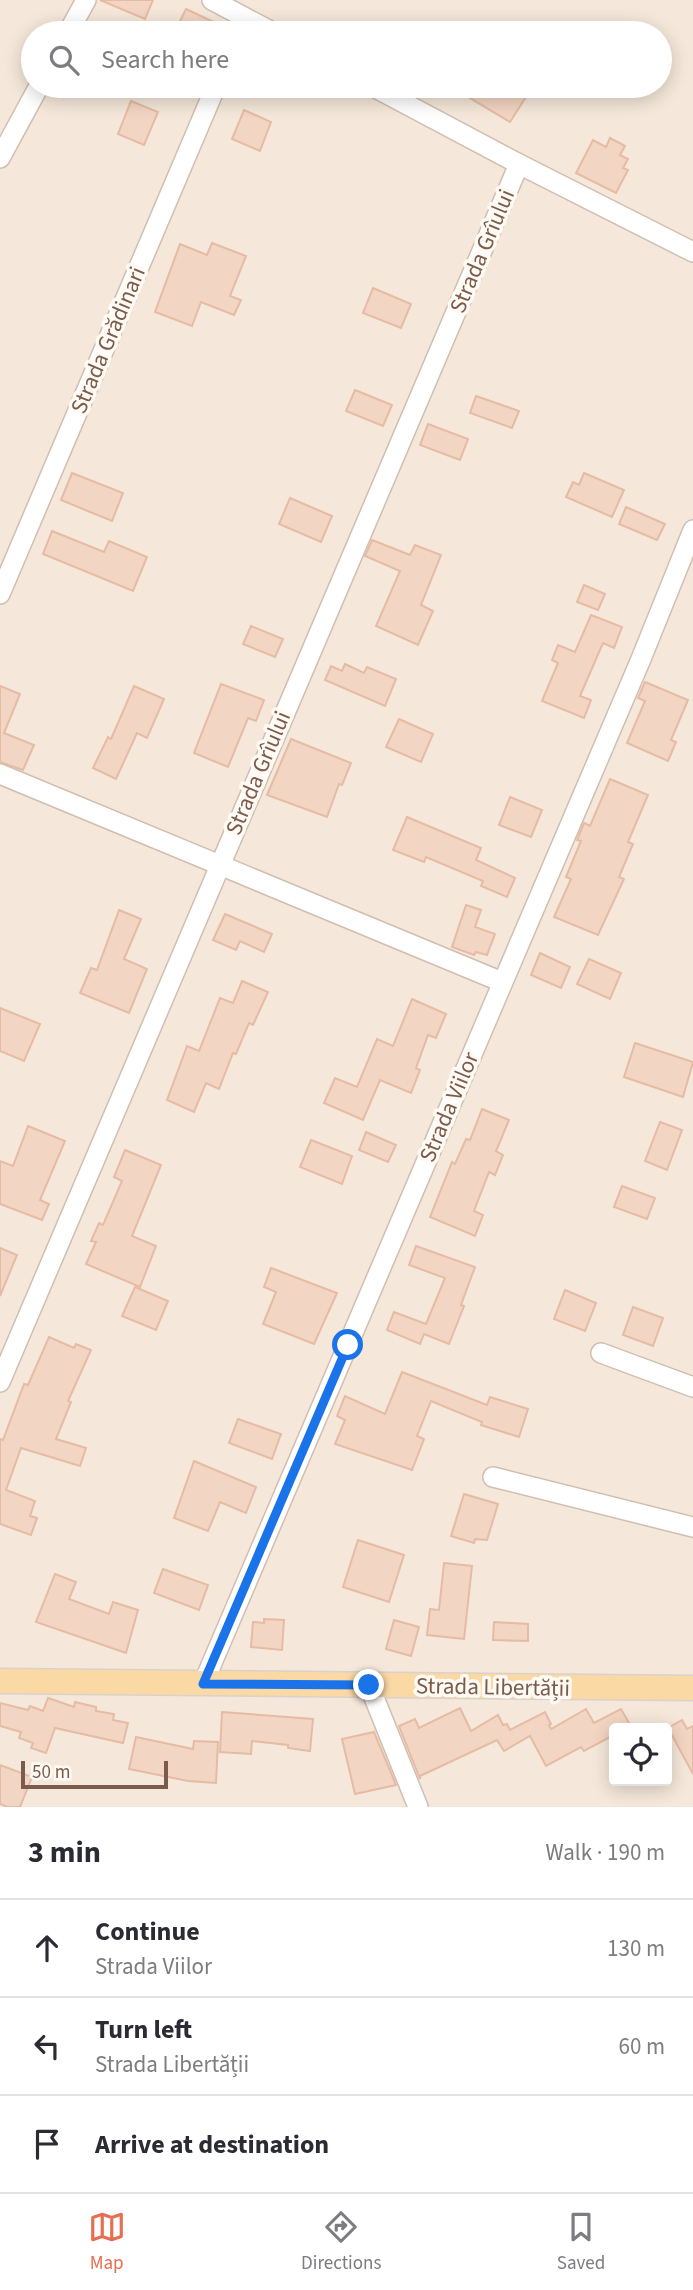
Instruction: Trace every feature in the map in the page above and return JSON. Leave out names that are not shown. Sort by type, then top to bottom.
[{"type":"main road","name":"Strada Libertății","points":[[0,1681],[693,1688]]},
{"type":"street","points":[[75,21],[86,0]]},
{"type":"street","points":[[212,0],[237,21]]},
{"type":"street","points":[[0,158],[32,98]]},
{"type":"street","name":"Strada Grădinari","points":[[0,594],[211,98]]},
{"type":"street","points":[[395,98],[693,252]]},
{"type":"street","name":"Strada Grîului","points":[[0,1382],[519,164]]},
{"type":"street","name":"Strada Viilor","points":[[203,1684],[641,659],[693,530]]},
{"type":"street","points":[[0,774],[502,982]]},
{"type":"street","points":[[601,1353],[693,1387]]},
{"type":"street","points":[[493,1477],[693,1527]]},
{"type":"street","points":[[369,1685],[418,1807]]},
{"type":"shaded area","points":[[0,0],[693,0],[693,1807],[0,1807]]},
{"type":"building","points":[[100,0],[153,0],[145,19]]},
{"type":"building","points":[[186,9],[212,21],[180,21]]},
{"type":"building","points":[[470,98],[525,98],[510,122]]},
{"type":"building","points":[[131,101],[158,112],[144,145],[118,134]]},
{"type":"building","points":[[244,110],[271,122],[260,151],[232,139]]},
{"type":"building","points":[[610,138],[625,146],[620,155],[628,159],[623,168],[628,170],[616,193],[576,173],[593,140],[606,147]]},
{"type":"building","points":[[212,243],[246,256],[230,296],[241,300],[234,315],[201,302],[192,326],[155,312],[180,244],[207,255]]},
{"type":"building","points":[[373,288],[411,304],[401,328],[363,313]]},
{"type":"building","points":[[355,390],[392,405],[383,426],[346,411]]},
{"type":"building","points":[[476,396],[519,411],[512,428],[470,413]]},
{"type":"building","points":[[428,424],[468,439],[460,460],[420,445]]},
{"type":"building","points":[[72,473],[123,493],[112,521],[61,500]]},
{"type":"building","points":[[584,473],[624,490],[612,517],[566,497],[573,482],[579,485]]},
{"type":"building","points":[[290,498],[332,516],[321,542],[279,524]]},
{"type":"building","points":[[626,507],[665,524],[657,540],[619,524]]},
{"type":"building","points":[[52,531],[104,552],[109,541],[147,557],[133,591],[43,554]]},
{"type":"building","points":[[372,540],[410,555],[415,545],[441,555],[421,605],[433,611],[418,645],[376,626],[400,571],[365,556]]},
{"type":"building","points":[[584,585],[605,594],[598,610],[577,602]]},
{"type":"building","points":[[591,615],[622,627],[614,648],[603,643],[580,696],[591,700],[584,718],[542,701],[558,663],[552,660],[558,645],[575,652]]},
{"type":"building","points":[[251,626],[283,639],[275,657],[243,644]]},
{"type":"building","points":[[345,664],[364,673],[367,667],[396,679],[385,706],[325,680],[331,666],[342,671]]},
{"type":"building","points":[[645,682],[688,700],[671,740],[676,742],[668,761],[627,743],[645,701],[638,698]]},
{"type":"building","points":[[221,684],[264,700],[256,721],[248,718],[228,767],[194,753]]},
{"type":"building","points":[[0,686],[20,694],[4,733],[34,745],[23,770],[0,762]]},
{"type":"building","points":[[134,686],[164,699],[147,738],[137,733],[116,779],[93,768],[108,737],[111,739]]},
{"type":"building","points":[[399,719],[433,734],[421,762],[386,747]]},
{"type":"building","points":[[291,739],[351,763],[342,785],[339,784],[327,817],[267,795]]},
{"type":"building","points":[[610,779],[648,795],[628,842],[633,844],[619,877],[624,879],[598,935],[554,917],[571,879],[566,877],[581,841],[577,840],[584,823],[590,826]]},
{"type":"building","points":[[510,797],[542,810],[531,837],[499,825]]},
{"type":"building","points":[[407,817],[481,848],[476,860],[515,878],[507,897],[481,886],[483,881],[426,857],[424,862],[393,850]]},
{"type":"building","points":[[466,905],[481,910],[475,927],[495,934],[487,955],[476,952],[474,955],[452,947]]},
{"type":"building","points":[[119,910],[141,919],[124,959],[147,969],[129,1013],[80,993],[91,968],[97,970]]},
{"type":"building","points":[[225,914],[272,934],[264,952],[240,941],[236,950],[213,940]]},
{"type":"building","points":[[540,953],[570,967],[561,988],[531,975]]},
{"type":"building","points":[[589,959],[621,973],[610,999],[577,984]]},
{"type":"building","points":[[242,981],[268,992],[253,1025],[249,1023],[236,1054],[233,1053],[219,1089],[206,1083],[194,1112],[167,1100],[187,1046],[199,1051],[220,998],[233,1003]]},
{"type":"building","points":[[412,999],[446,1014],[436,1038],[428,1035],[416,1068],[420,1070],[411,1093],[380,1080],[363,1120],[324,1103],[335,1078],[357,1087],[377,1039],[393,1046]]},
{"type":"building","points":[[0,1008],[40,1024],[24,1061],[0,1051]]},
{"type":"building","points":[[635,1043],[693,1062],[683,1097],[624,1077]]},
{"type":"building","points":[[482,1109],[509,1120],[496,1151],[503,1155],[495,1175],[489,1172],[474,1211],[483,1215],[475,1236],[430,1217],[452,1162],[455,1164],[466,1139],[470,1140]]},
{"type":"building","points":[[660,1122],[682,1130],[667,1170],[645,1161]]},
{"type":"building","points":[[28,1126],[65,1141],[40,1200],[49,1204],[42,1220],[0,1204],[0,1161],[13,1166]]},
{"type":"building","points":[[366,1132],[396,1145],[388,1162],[359,1150]]},
{"type":"building","points":[[311,1140],[352,1156],[342,1184],[300,1167]]},
{"type":"building","points":[[125,1150],[161,1165],[132,1236],[156,1246],[140,1287],[86,1264],[96,1242],[91,1241],[99,1223],[103,1225],[122,1181],[114,1177]]},
{"type":"building","points":[[622,1186],[655,1198],[647,1219],[614,1207]]},
{"type":"building","points":[[416,1246],[475,1267],[449,1344],[424,1334],[420,1344],[387,1330],[394,1312],[426,1324],[445,1278],[409,1265]]},
{"type":"building","points":[[0,1248],[17,1255],[0,1296]]},
{"type":"building","points":[[271,1268],[337,1293],[314,1344],[263,1324],[276,1292],[264,1287]]},
{"type":"building","points":[[135,1287],[168,1301],[156,1330],[122,1316]]},
{"type":"building","points":[[565,1290],[596,1303],[585,1331],[554,1319]]},
{"type":"building","points":[[633,1307],[663,1318],[653,1346],[623,1335]]},
{"type":"building","points":[[49,1337],[74,1348],[76,1344],[91,1350],[68,1401],[71,1402],[56,1439],[86,1448],[80,1466],[21,1448],[6,1490],[35,1501],[30,1516],[37,1518],[31,1535],[0,1524],[0,1439],[3,1440],[24,1384],[28,1385]]},
{"type":"building","points":[[402,1372],[487,1405],[490,1397],[528,1409],[519,1437],[481,1425],[482,1422],[431,1401],[417,1436],[424,1439],[412,1470],[335,1444],[345,1420],[337,1416],[345,1396],[385,1414]]},
{"type":"building","points":[[238,1419],[281,1434],[272,1459],[229,1443]]},
{"type":"building","points":[[194,1461],[256,1487],[246,1513],[220,1502],[208,1531],[174,1518]]},
{"type":"building","points":[[464,1494],[498,1504],[487,1540],[475,1539],[474,1543],[451,1536]]},
{"type":"building","points":[[358,1540],[404,1555],[389,1602],[343,1587]]},
{"type":"building","points":[[444,1563],[472,1566],[464,1639],[427,1635],[430,1609],[439,1610]]},
{"type":"building","points":[[163,1569],[208,1585],[199,1610],[154,1593]]},
{"type":"building","points":[[55,1574],[76,1582],[69,1599],[109,1614],[113,1602],[138,1610],[126,1653],[36,1622]]},
{"type":"building","points":[[264,1619],[284,1620],[282,1650],[251,1647],[253,1622],[264,1623]]},
{"type":"building","points":[[394,1620],[419,1627],[411,1656],[386,1649]]},
{"type":"building","points":[[494,1622],[528,1624],[528,1641],[493,1640]]},
{"type":"building","points":[[48,1698],[74,1707],[75,1702],[96,1707],[96,1711],[114,1714],[113,1720],[128,1723],[123,1743],[55,1728],[46,1753],[31,1748],[33,1743],[19,1738],[21,1732],[0,1726],[0,1703],[28,1710],[30,1706],[43,1711]]},
{"type":"building","points":[[460,1708],[471,1731],[498,1715],[503,1725],[507,1724],[510,1730],[545,1712],[551,1729],[586,1709],[594,1723],[621,1709],[629,1723],[609,1723],[609,1738],[584,1751],[581,1747],[546,1766],[530,1736],[504,1751],[497,1740],[420,1776],[420,1779],[399,1726],[415,1719],[419,1728]]},
{"type":"building","points":[[222,1712],[313,1719],[310,1751],[288,1748],[288,1745],[252,1741],[251,1754],[220,1752]]},
{"type":"building","points":[[682,1720],[687,1729],[693,1726],[693,1774],[672,1735],[672,1726]]},
{"type":"building","points":[[374,1732],[396,1785],[355,1794],[342,1739]]},
{"type":"building","points":[[136,1737],[193,1749],[194,1741],[218,1742],[216,1783],[188,1781],[129,1769]]},
{"type":"building","points":[[0,1765],[32,1777],[20,1807],[0,1804]]},
{"type":"route","points":[[348,1345],[203,1684],[369,1685]]}]
